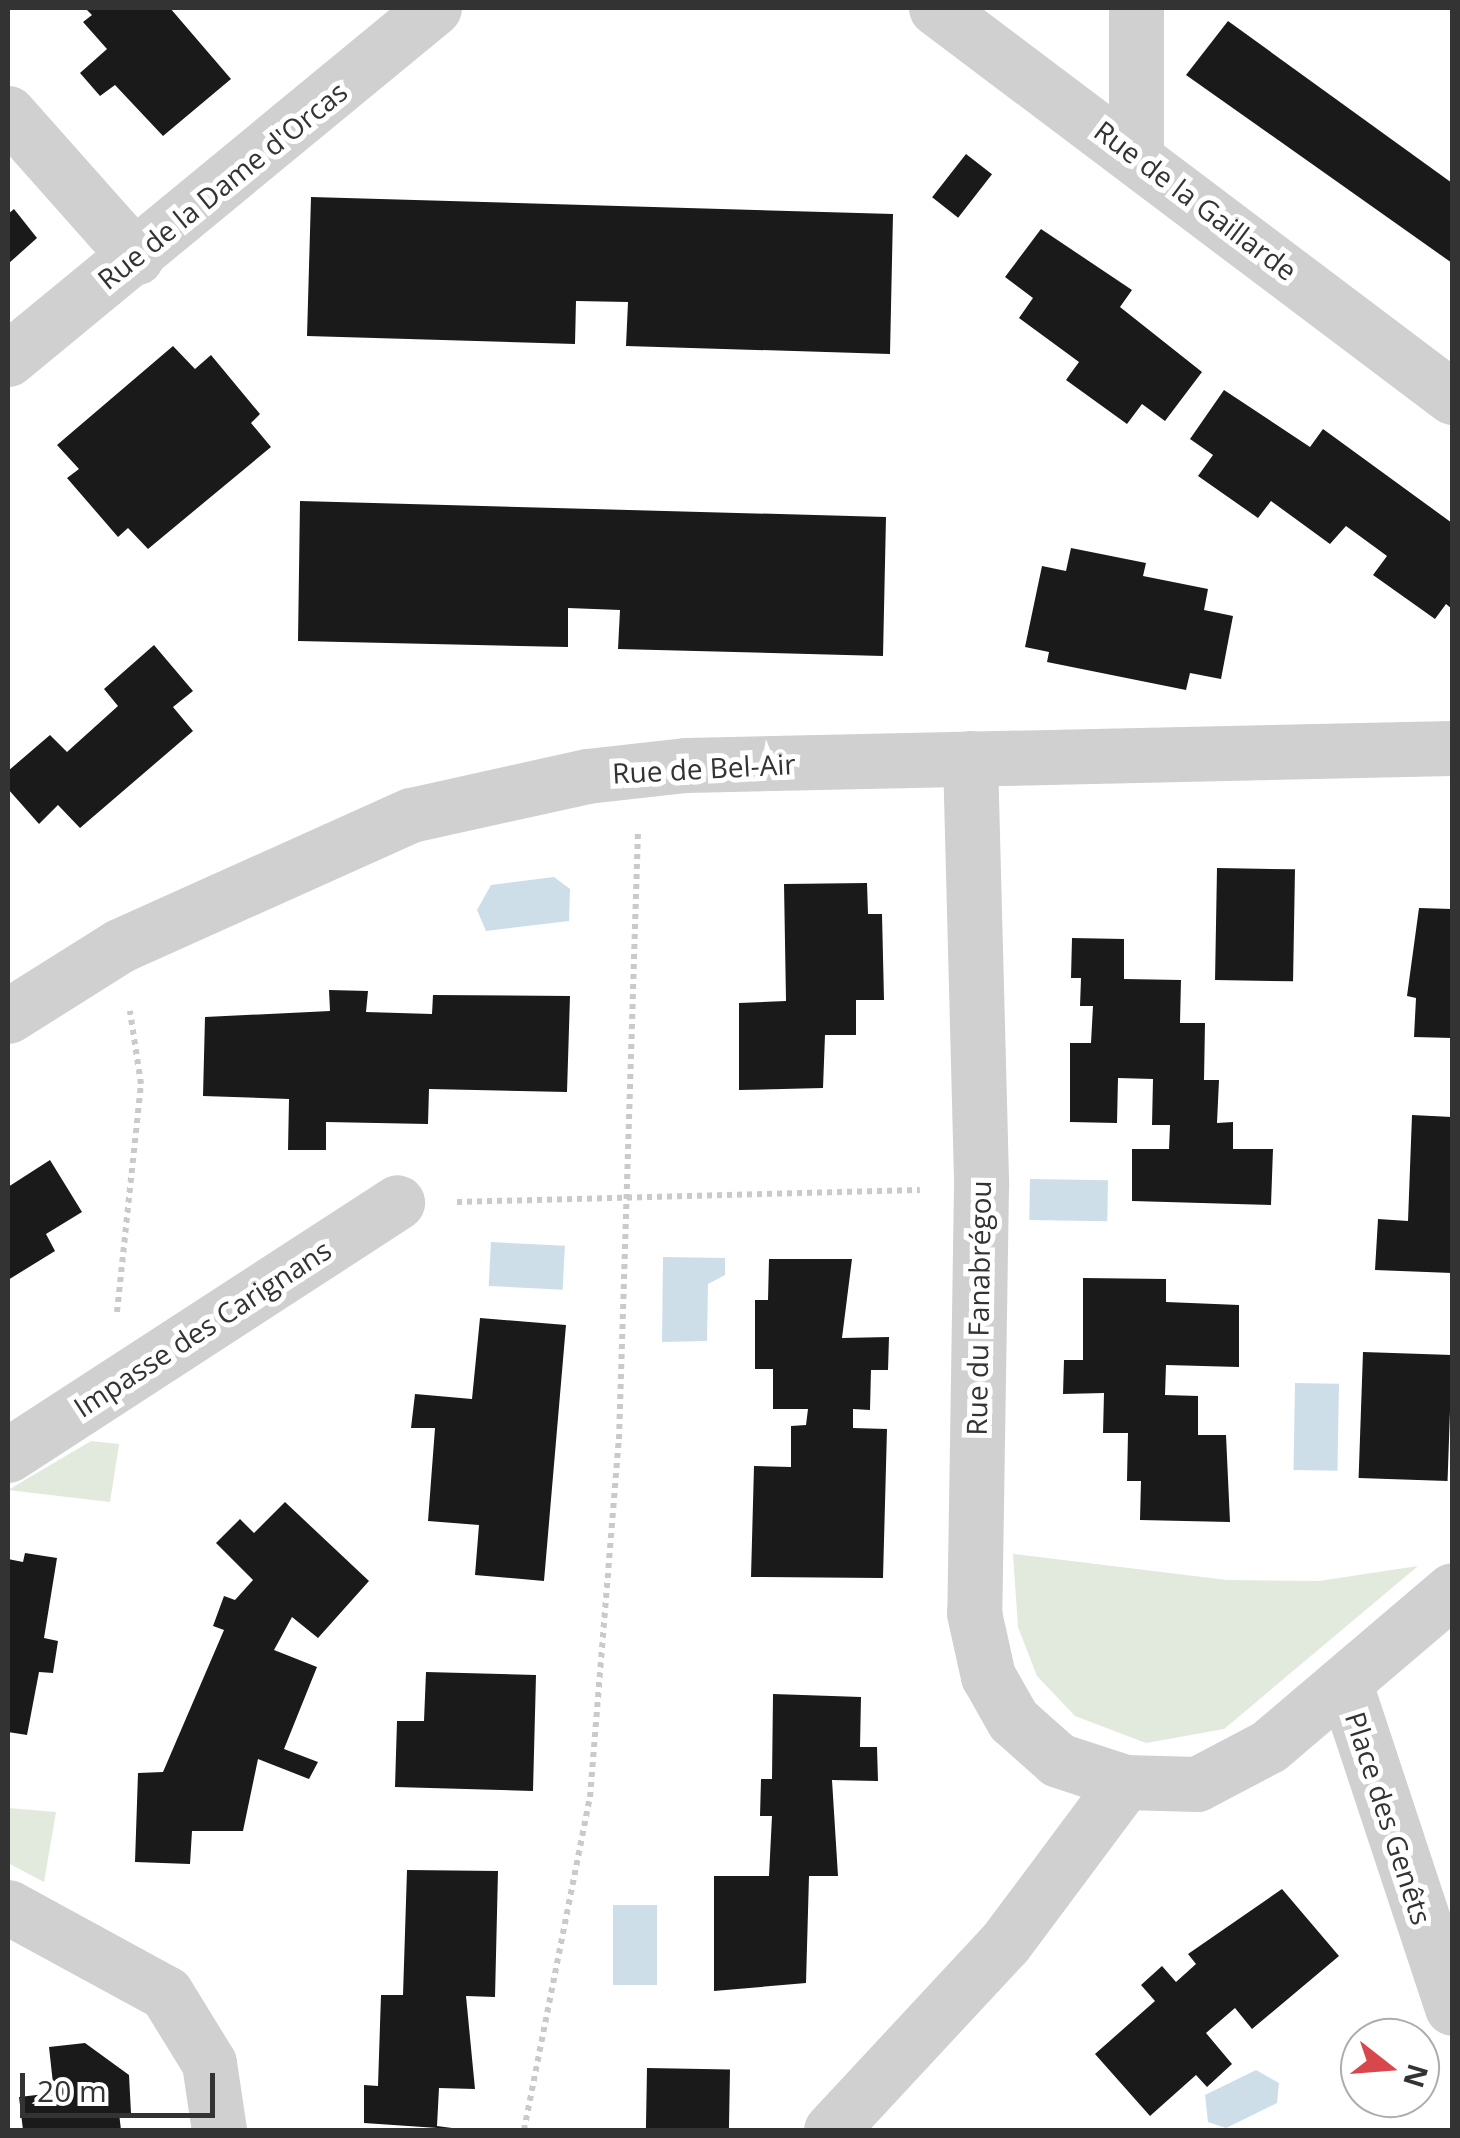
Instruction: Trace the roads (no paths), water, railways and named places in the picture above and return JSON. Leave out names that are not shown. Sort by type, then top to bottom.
[{"type":"street","name":"Rue de la Dame d'Orcas","points":[[8,359],[434,8]]},
{"type":"street","name":"Rue de la Gaillarde","points":[[936,8],[1136,154],[1452,397]]},
{"type":"street","points":[[1136,8],[1136,154]]},
{"type":"street","points":[[8,113],[136,257]]},
{"type":"street","name":"Rue de Bel-Air","points":[[8,1016],[119,946],[411,815],[640,770],[970,758],[1452,748]]},
{"type":"street","name":"Rue du Fanabrégou","points":[[970,758],[981,1187],[974,1613],[988,1676],[1013,1720],[1058,1760],[1125,1782],[1197,1784],[1269,1746],[1452,1590]]},
{"type":"street","name":"Impasse des Carignans","points":[[8,1455],[397,1202]]},
{"type":"street","name":"Place des Genêts","points":[[1345,1684],[1452,2008]]},
{"type":"street","points":[[831,2130],[1005,1943],[1125,1782]]},
{"type":"street","points":[[8,1907],[166,1993],[209,2064],[220,2130]]}]
